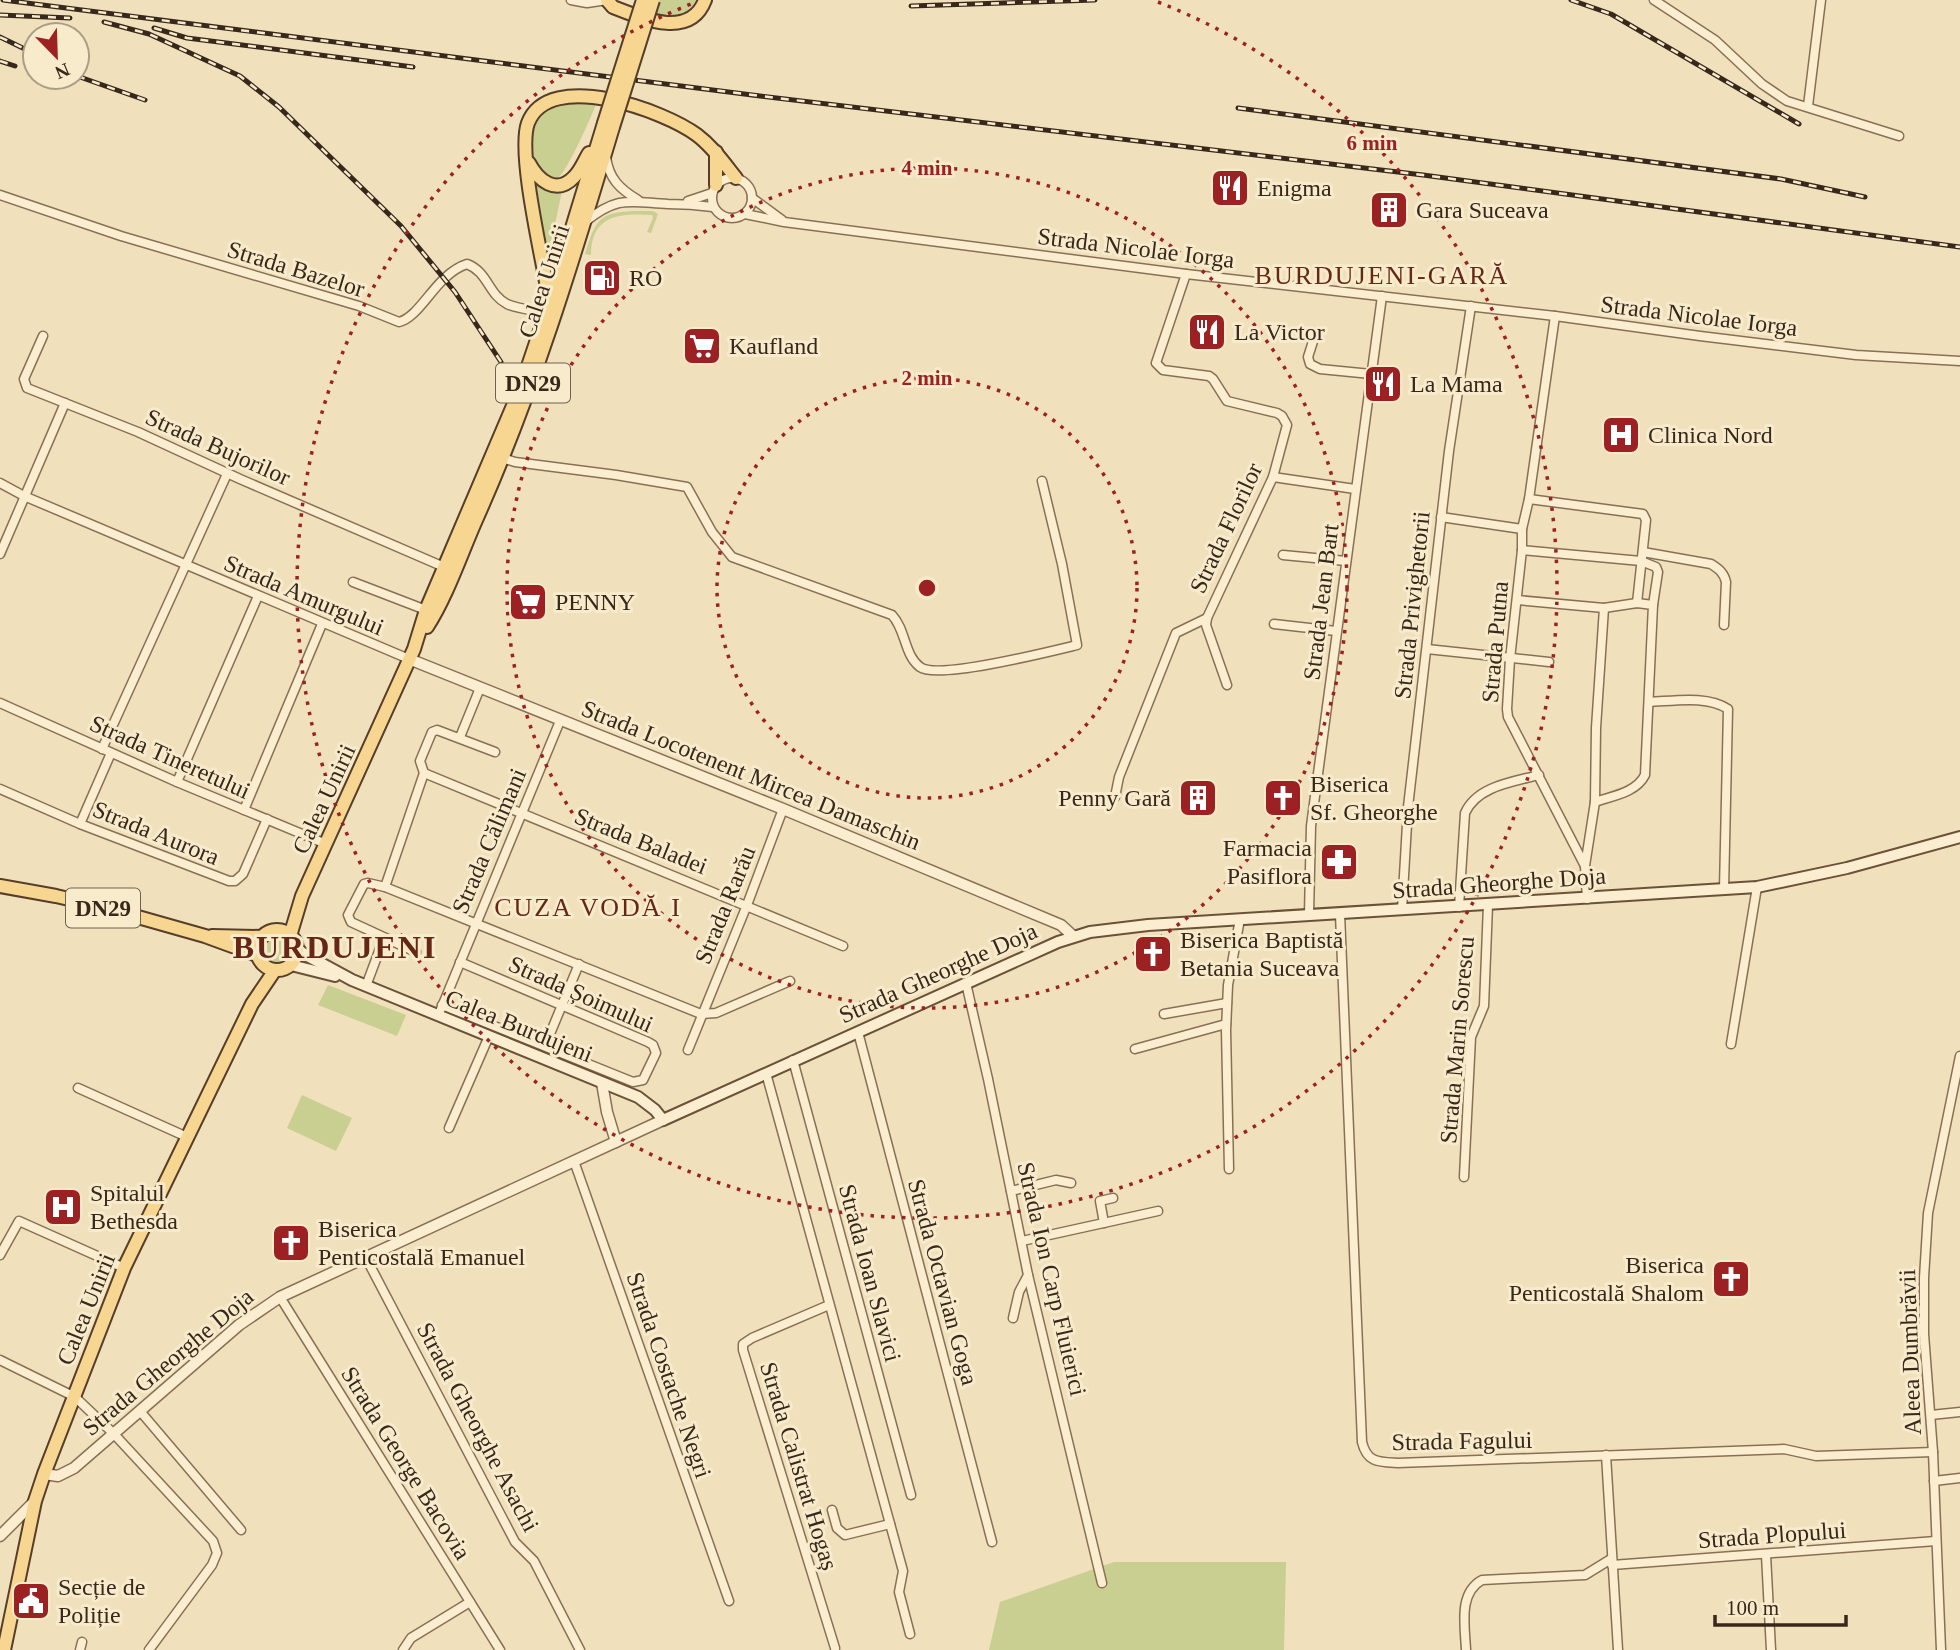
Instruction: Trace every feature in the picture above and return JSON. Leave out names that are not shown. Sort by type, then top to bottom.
[{"type":"main road","points":[[607,0],[613,7],[670,24],[685,21],[695,15],[705,0]]},
{"type":"main road","name":"Calea Unirii","points":[[284,933],[417,642],[432,619],[498,457],[601,149],[643,0]]},
{"type":"main road","name":"Calea Unirii","points":[[608,125],[653,0]]},
{"type":"main road","points":[[548,307],[526,157],[526,132],[535,111],[551,100],[587,96],[664,117],[695,133],[716,152],[736,178]]},
{"type":"main road","points":[[526,157],[540,179],[546,184],[556,186],[565,184],[575,176],[588,154],[601,149]]},
{"type":"main road","name":"Calea Unirii","points":[[417,642],[426,610],[444,567],[531,388],[585,222],[601,149]]},
{"type":"main road","points":[[714,189],[716,152]]},
{"type":"main road","name":"Strada Gheorghe Doja","points":[[663,1120],[1073,936],[1124,927],[1757,887],[1847,868],[1960,837]]},
{"type":"main road","name":"DN29","points":[[0,886],[56,895],[205,936],[260,960],[275,970]]},
{"type":"main road","name":"DN29","points":[[205,936],[262,937],[272,931],[284,933]]},
{"type":"main road","points":[[275,970],[291,965],[296,954],[297,948],[284,933]]},
{"type":"main road","points":[[260,960],[257,948],[262,937]]},
{"type":"main road","name":"Calea Burdujeni","points":[[297,948],[352,980],[440,1010],[489,1036],[638,1097],[663,1120]]},
{"type":"main road","name":"Calea Unirii","points":[[252,1004],[260,960]]},
{"type":"main road","name":"Calea Burdujeni","points":[[291,965],[352,980]]},
{"type":"main road","name":"Calea Unirii","points":[[4,1650],[35,1501],[124,1268],[252,1004],[275,970]]},
{"type":"street","points":[[571,0],[587,3],[607,0]]},
{"type":"street","points":[[1654,0],[1715,40],[1762,84],[1787,101],[1899,136]]},
{"type":"street","points":[[1808,106],[1821,0]]},
{"type":"street","points":[[601,149],[611,176],[625,192],[638,200]]},
{"type":"street","points":[[682,203],[714,189],[725,179],[736,178],[746,183],[752,198],[784,222]]},
{"type":"street","points":[[713,207],[714,189]]},
{"type":"street","name":"Strada Bazelor","points":[[0,195],[121,236],[359,306],[399,322],[411,315],[449,272],[467,264],[477,268],[497,296],[507,303],[548,307]]},
{"type":"street","points":[[745,214],[752,198]]},
{"type":"street","name":"Strada Nicolae Iorga","points":[[585,222],[612,204],[638,200],[682,203],[713,207],[718,214],[728,219],[745,214],[784,222],[1186,274],[1555,316],[1843,353],[1960,361]]},
{"type":"street","name":"Strada Florilor","points":[[1186,274],[1156,363],[1163,370],[1209,376],[1227,401],[1267,410],[1282,416],[1287,425],[1273,477],[1207,618],[1206,625],[1227,685]]},
{"type":"street","name":"Strada Jean Bart","points":[[1309,914],[1311,826],[1382,296]]},
{"type":"street","name":"Strada Privighetorii","points":[[1402,910],[1408,807],[1441,517],[1471,306]]},
{"type":"street","name":"Strada Putna","points":[[1555,316],[1529,499],[1522,529],[1510,659],[1508,717],[1586,866]]},
{"type":"street","points":[[1316,332],[1308,357],[1310,364],[1320,369],[1371,374]]},
{"type":"street","name":"Strada Bujorilor","points":[[43,336],[24,382],[27,388],[138,432],[227,474],[444,567]]},
{"type":"street","points":[[0,555],[65,402]]},
{"type":"street","points":[[498,457],[687,487],[712,532],[732,557],[892,615],[901,624],[910,654],[921,668],[931,671],[971,667],[1077,645],[1062,564],[1042,481]]},
{"type":"street","name":"Strada Amurgului","points":[[185,565],[227,474]]},
{"type":"street","points":[[1273,477],[1355,489]]},
{"type":"street","name":"Strada Amurgului","points":[[0,483],[24,496],[409,659]]},
{"type":"street","points":[[1529,499],[1643,514],[1646,520],[1637,603]]},
{"type":"street","points":[[1441,517],[1522,529]]},
{"type":"street","points":[[1522,550],[1641,561],[1656,567],[1658,572],[1653,605],[1645,775],[1642,781],[1631,789],[1595,802]]},
{"type":"street","points":[[1643,552],[1711,564],[1718,568],[1725,576],[1726,582],[1724,625]]},
{"type":"street","points":[[1283,555],[1346,561]]},
{"type":"street","points":[[102,749],[185,565]]},
{"type":"street","points":[[353,582],[426,610]]},
{"type":"street","points":[[177,782],[258,596]]},
{"type":"street","points":[[1517,600],[1604,608],[1637,603],[1653,605]]},
{"type":"street","name":"Strada Putna","points":[[1587,899],[1586,866],[1595,802],[1596,728],[1604,608]]},
{"type":"street","points":[[1115,797],[1119,778],[1176,633],[1207,618]]},
{"type":"street","points":[[244,810],[322,624]]},
{"type":"street","points":[[1274,624],[1336,631]]},
{"type":"street","points":[[1427,649],[1549,662]]},
{"type":"street","name":"Strada Locotenent Mircea Damaschin","points":[[409,659],[783,809],[1061,925],[1073,936]]},
{"type":"street","points":[[460,737],[480,688]]},
{"type":"street","points":[[1649,702],[1693,700],[1718,704],[1728,709],[1724,890]]},
{"type":"street","name":"Strada Tineretului","points":[[0,703],[177,782],[326,844]]},
{"type":"street","name":"Strada Călimani","points":[[440,1010],[560,721]]},
{"type":"street","points":[[384,887],[424,773],[420,761],[434,730],[460,737],[495,752]]},
{"type":"street","points":[[80,824],[111,753]]},
{"type":"street","name":"Strada Baladei","points":[[424,773],[843,946]]},
{"type":"street","points":[[1459,907],[1465,813],[1468,805],[1494,787],[1539,775]]},
{"type":"street","name":"Strada Aurora","points":[[0,789],[80,824],[229,881],[234,881],[243,874],[267,819]]},
{"type":"street","name":"Strada Rarău","points":[[688,1050],[783,809]]},
{"type":"street","points":[[416,952],[351,922],[348,915],[364,884],[384,887],[701,1014],[716,1013],[790,981]]},
{"type":"street","points":[[1731,1044],[1757,887]]},
{"type":"street","name":"Strada Marin Sorescu","points":[[1464,1177],[1471,1037],[1483,1006],[1488,905]]},
{"type":"street","name":"Strada Fagului","points":[[1340,914],[1362,1442],[1365,1453],[1383,1463],[1398,1463],[1784,1449],[1816,1456],[1933,1452]]},
{"type":"street","points":[[1229,1169],[1226,1024],[1228,985],[1240,919]]},
{"type":"street","points":[[366,986],[384,938]]},
{"type":"street","name":"Strada Șoimului","points":[[460,962],[653,1045],[656,1053],[643,1080],[633,1082],[545,1046]]},
{"type":"street","points":[[440,1010],[545,1046],[579,964]]},
{"type":"street","name":"Strada Ion Carp Fluierici","points":[[966,983],[1028,1275],[1102,1583]]},
{"type":"street","points":[[1164,1014],[1227,1003]]},
{"type":"street","points":[[1135,1049],[1226,1024]]},
{"type":"street","name":"Strada Octavian Goga","points":[[858,1032],[992,1542]]},
{"type":"street","points":[[449,1128],[489,1036]]},
{"type":"street","name":"Aleea Dumbrăvii","points":[[1941,1650],[1933,1452],[1924,1334],[1925,1244],[1928,1213],[1960,1056]]},
{"type":"street","name":"Strada Ioan Slavici","points":[[793,1060],[911,1495]]},
{"type":"street","points":[[766,1073],[903,1571],[899,1592],[910,1634]]},
{"type":"street","points":[[602,1083],[616,1142]]},
{"type":"street","points":[[78,1088],[187,1137]]},
{"type":"street","name":"Strada Gheorghe Doja","points":[[44,1474],[51,1476],[65,1473],[239,1325],[280,1297],[663,1120]]},
{"type":"street","name":"Strada Costache Negri","points":[[574,1161],[729,1601]]},
{"type":"street","points":[[1011,1191],[1056,1180],[1071,1183]]},
{"type":"street","points":[[1104,1223],[1100,1201],[1112,1198]]},
{"type":"street","points":[[1022,1241],[1158,1211]]},
{"type":"street","points":[[0,1255],[19,1221],[124,1268]]},
{"type":"street","name":"Strada Gheorghe Asachi","points":[[365,1256],[515,1542],[534,1560],[580,1650]]},
{"type":"street","points":[[1013,1318],[1019,1292],[1028,1275]]},
{"type":"street","name":"Strada George Bacovia","points":[[280,1297],[500,1650]]},
{"type":"street","name":"Strada Calistrat Hogaș","points":[[829,1305],[752,1338],[743,1344],[743,1350],[835,1648]]},
{"type":"street","points":[[0,1360],[75,1397],[114,1434],[214,1541],[216,1558],[212,1565],[149,1650]]},
{"type":"street","points":[[141,1411],[241,1530]]},
{"type":"street","points":[[1931,1415],[1960,1412]]},
{"type":"street","points":[[1606,1455],[1618,1650]]},
{"type":"street","points":[[1934,1481],[1960,1478]]},
{"type":"street","points":[[0,1536],[35,1501]]},
{"type":"street","points":[[832,1510],[837,1528],[845,1535],[890,1524]]},
{"type":"street","name":"Strada Plopului","points":[[1612,1562],[1766,1555],[1936,1541]]},
{"type":"street","points":[[1766,1555],[1771,1650]]},
{"type":"street","points":[[1466,1650],[1465,1600],[1474,1585],[1482,1580],[1585,1575],[1612,1562]]},
{"type":"street","points":[[403,1650],[411,1638],[470,1601]]},
{"type":"green space","points":[[658,0],[696,0],[683,13],[653,16]]},
{"type":"green space","points":[[597,101],[568,164],[558,178],[549,180],[538,167],[534,154],[533,142],[539,119],[553,107],[574,102]]},
{"type":"green space","points":[[533,179],[548,189],[562,191],[549,253]]},
{"type":"green space","points":[[653,211],[658,214],[651,233],[647,232],[652,215],[619,216],[602,224],[592,242],[591,255],[585,254],[596,225],[607,216],[614,213]]},
{"type":"green space","points":[[277,938],[285,942],[289,950],[285,958],[277,962],[269,958],[265,950],[269,942]]},
{"type":"green space","points":[[328,985],[406,1015],[397,1036],[318,1005]]},
{"type":"green space","points":[[302,1095],[352,1118],[336,1151],[287,1128]]},
{"type":"green space","points":[[1114,1562],[1286,1562],[1284,1650],[989,1650],[1000,1602]]},
{"type":"railway","points":[[3,0],[760,96],[1423,175],[1960,247]]},
{"type":"railway","points":[[911,6],[1095,0]]},
{"type":"railway","points":[[1571,0],[1611,14],[1799,124]]},
{"type":"railway","points":[[0,15],[70,18]]},
{"type":"railway","points":[[104,22],[149,34],[240,76],[279,107],[401,226],[455,292],[501,362]]},
{"type":"railway","points":[[154,28],[187,38],[413,67]]},
{"type":"railway","points":[[0,37],[21,47]]},
{"type":"railway","points":[[0,61],[15,66]]},
{"type":"railway","points":[[91,81],[145,100]]},
{"type":"railway","points":[[1238,108],[1781,179],[1865,197]]},
{"type":"place","name":"Enigma","points":[[1230,188]]},
{"type":"place","name":"Gara Suceava","points":[[1389,210]]},
{"type":"place","name":"RO","points":[[602,278]]},
{"type":"place","name":"La Victor","points":[[1207,332]]},
{"type":"place","name":"Kaufland","points":[[702,346]]},
{"type":"place","name":"La Mama","points":[[1383,384]]},
{"type":"place","name":"Clinica Nord","points":[[1621,435]]},
{"type":"place","name":"PENNY","points":[[528,602]]},
{"type":"place","name":"Penny Gară","points":[[1198,798]]},
{"type":"place","name":"Biserica Sf. Gheorghe","points":[[1283,798]]},
{"type":"place","name":"Farmacia Pasiflora","points":[[1339,862]]},
{"type":"place","name":"Biserica Baptistă Betania Suceava","points":[[1153,954]]},
{"type":"place","name":"Spitalul Bethesda","points":[[63,1207]]},
{"type":"place","name":"Biserica Penticostală Emanuel","points":[[291,1243]]},
{"type":"place","name":"Biserica Penticostală Shalom","points":[[1731,1279]]},
{"type":"place","name":"Secție de Poliție","points":[[31,1601]]},
{"type":"district","name":"BURDUJENI-GARĂ","points":[[1382,275]]},
{"type":"district","name":"CUZA VODĂ I","points":[[588,907]]},
{"type":"district","name":"BURDUJENI","points":[[335,947]]}]
